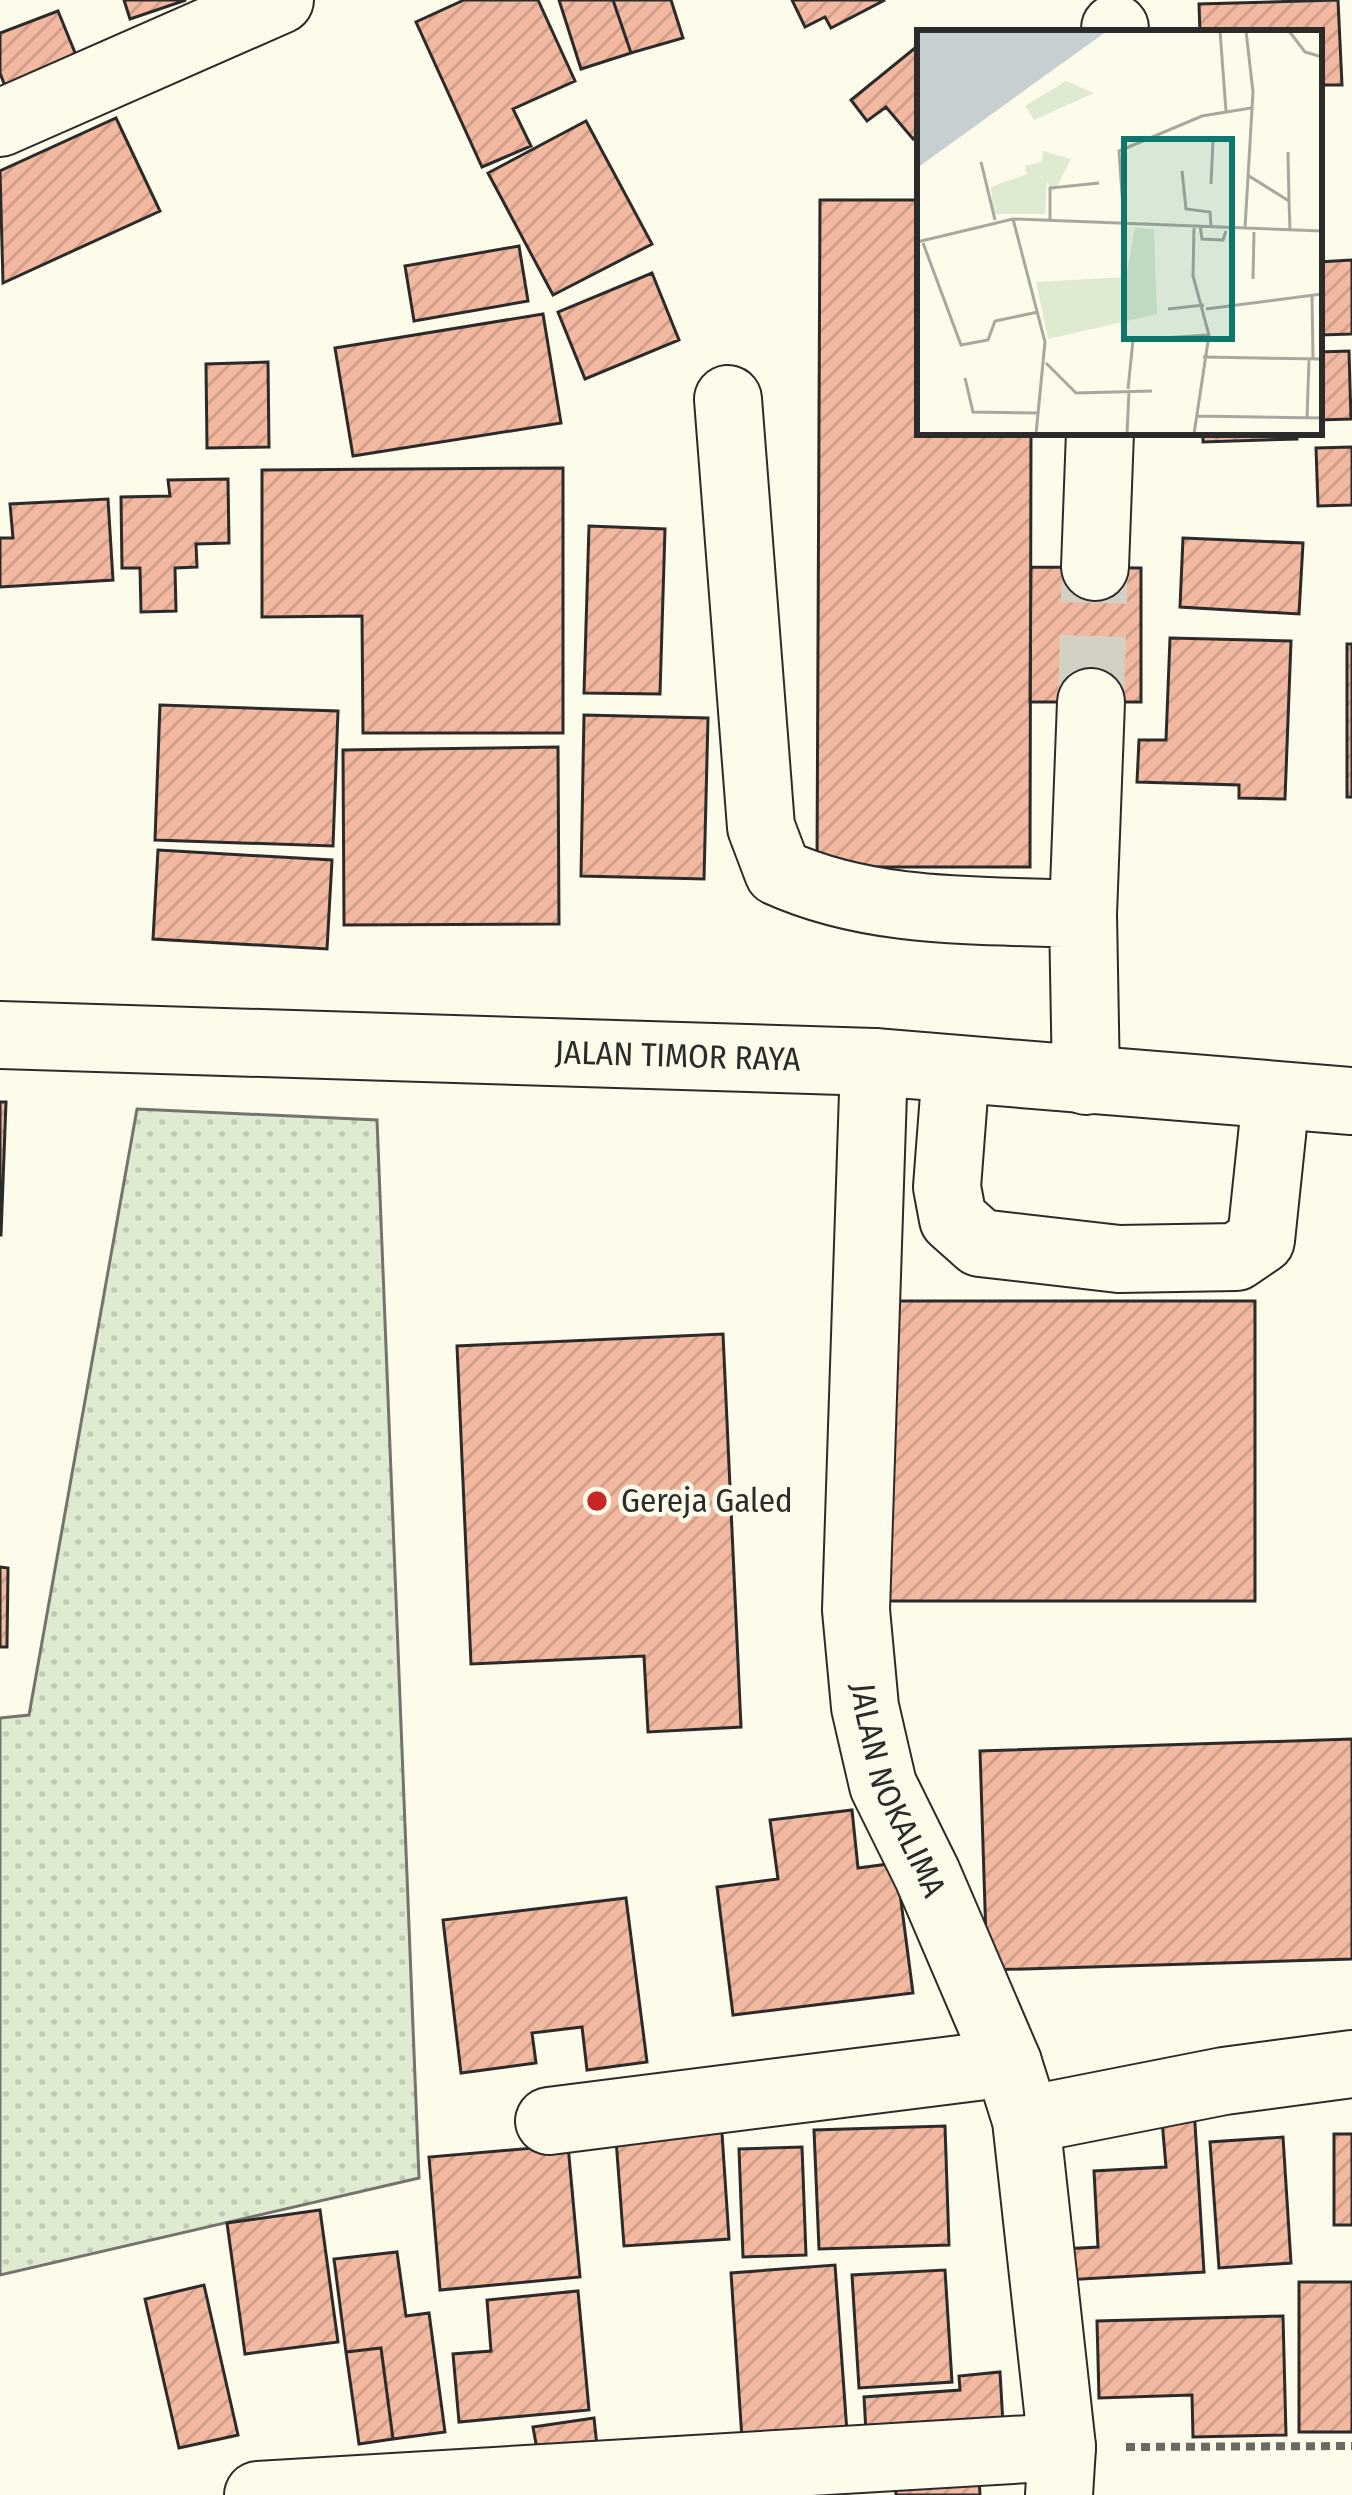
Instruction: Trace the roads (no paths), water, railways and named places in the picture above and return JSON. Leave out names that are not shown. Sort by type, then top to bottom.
[{"type":"main road","points":[[0,123],[280,0]]},
{"type":"main road","points":[[728,399],[761,827],[778,872],[818,890],[877,904],[1083,914]]},
{"type":"main road","points":[[1095,567],[1100,435]]},
{"type":"main road","points":[[1086,1081],[1083,914],[1090,702]]},
{"type":"main road","name":"JALAN TIMOR RAYA","points":[[1,1026],[874,1062],[1352,1101]]},
{"type":"main road","name":"JALAN NOKALIMA","points":[[874,1062],[856,1610],[865,1707],[883,1785],[927,1874],[1017,2092],[1060,2471]]},
{"type":"main road","points":[[956,1069],[947,1187],[953,1220],[980,1243],[1119,1258],[1237,1257],[1261,1240],[1276,1097]]},
{"type":"main road","points":[[549,2121],[1224,2081],[1352,2065]]},
{"type":"main road","points":[[258,2495],[328,2488],[513,2483],[803,2460],[1060,2471]]},
{"type":"tunnel","points":[[1091,702],[1095,567]]},
{"type":"place","name":"Gereja Galed","points":[[597,1501]]}]
